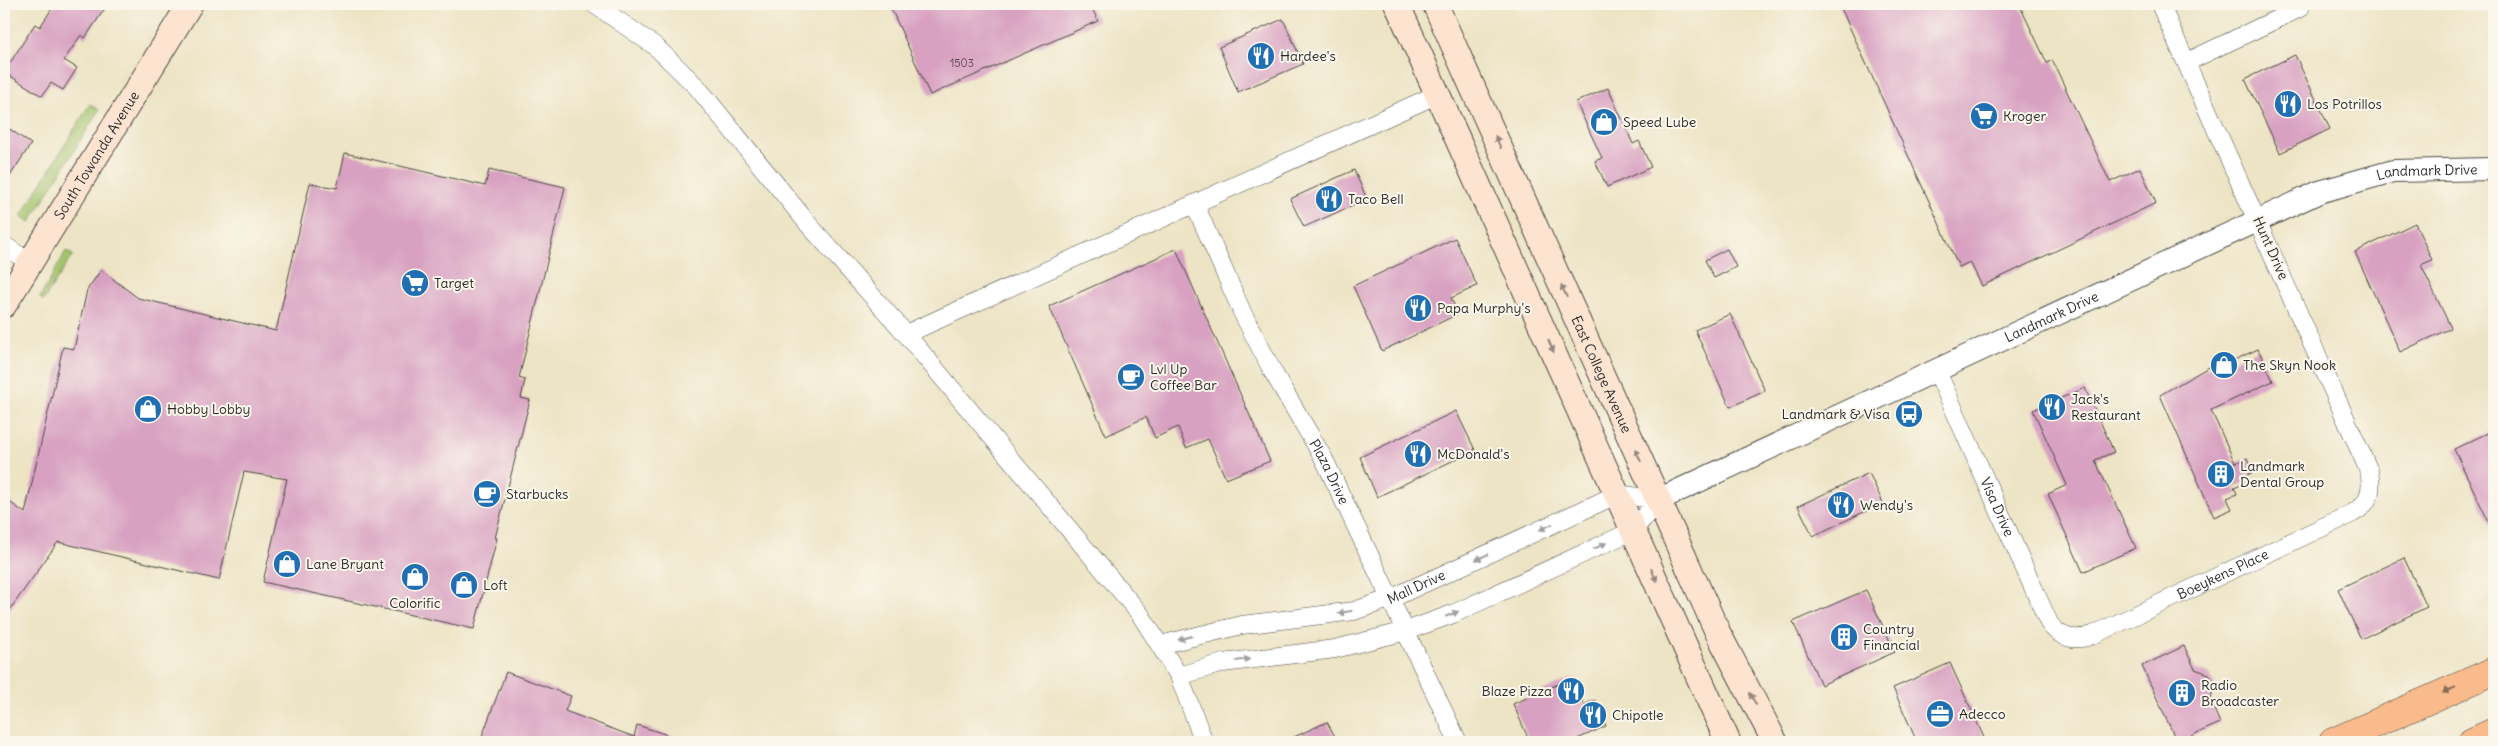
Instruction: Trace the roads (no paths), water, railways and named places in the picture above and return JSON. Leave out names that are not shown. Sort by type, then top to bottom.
[{"type":"highway","points":[[2333,742],[2494,671]]},
{"type":"highway","points":[[2472,742],[2494,732]]},
{"type":"main road","name":"South Towanda Avenue","points":[[4,306],[190,4]]},
{"type":"main road","points":[[1397,4],[1728,742]]},
{"type":"main road","points":[[1411,4],[1449,87],[1457,97],[1467,103],[1486,104]]},
{"type":"main road","name":"East College Avenue","points":[[1435,4],[1486,104],[1658,500],[1718,633],[1775,742]]},
{"type":"street","points":[[594,4],[655,46],[697,87],[809,225],[906,334],[1140,614],[1179,676],[1204,742]]},
{"type":"street","name":"Hunt Drive","points":[[2160,4],[2369,470],[2371,481],[2370,495]]},
{"type":"street","points":[[2187,62],[2300,8],[2301,4]]},
{"type":"street","points":[[906,334],[1438,94]]},
{"type":"street","name":"Landmark Drive","points":[[1634,530],[1658,500],[2319,192],[2393,171],[2494,169]]},
{"type":"street","name":"Plaza Drive","points":[[1195,205],[1243,314],[1273,372],[1324,459],[1392,598],[1458,742]]},
{"type":"street","points":[[4,245],[30,263]]},
{"type":"street","name":"Visa Drive","points":[[1936,369],[2049,622],[2055,630],[2068,638]]},
{"type":"street","points":[[1618,494],[1658,500]]},
{"type":"street","name":"Mall Drive","points":[[1160,645],[1234,627],[1354,611],[1392,598],[1618,494]]},
{"type":"street","name":"Boeykens Place","points":[[2068,638],[2082,638],[2095,634],[2344,518],[2362,508],[2370,495]]},
{"type":"street","points":[[1179,676],[1222,663],[1335,649],[1406,631],[1453,614],[1634,530]]},
{"type":"place","name":"Hardee's","points":[[1261,56]]},
{"type":"place","name":"Los Potrillos","points":[[2288,104]]},
{"type":"place","name":"Kroger","points":[[1984,116]]},
{"type":"place","name":"Speed Lube","points":[[1604,122]]},
{"type":"place","name":"Taco Bell","points":[[1329,199]]},
{"type":"place","name":"Target","points":[[415,283]]},
{"type":"place","name":"Papa Murphy's","points":[[1418,308]]},
{"type":"place","name":"The Skyn Nook","points":[[2224,365]]},
{"type":"place","name":"Lvl Up Coffee Bar","points":[[1131,377]]},
{"type":"place","name":"Jack's Restaurant","points":[[2052,407]]},
{"type":"place","name":"Hobby Lobby","points":[[148,409]]},
{"type":"place","name":"Landmark & Visa","points":[[1909,414]]},
{"type":"place","name":"McDonald's","points":[[1418,454]]},
{"type":"place","name":"Landmark Dental Group","points":[[2221,474]]},
{"type":"place","name":"Starbucks","points":[[487,494]]},
{"type":"place","name":"Wendy's","points":[[1841,505]]},
{"type":"place","name":"Lane Bryant","points":[[287,564]]},
{"type":"place","name":"Colorific","points":[[415,577]]},
{"type":"place","name":"Loft","points":[[464,585]]},
{"type":"place","name":"Country Financial","points":[[1844,637]]},
{"type":"place","name":"Blaze Pizza","points":[[1571,691]]},
{"type":"place","name":"Radio Broadcaster","points":[[2182,693]]},
{"type":"place","name":"Adecco","points":[[1940,714]]},
{"type":"place","name":"Chipotle","points":[[1593,715]]}]
